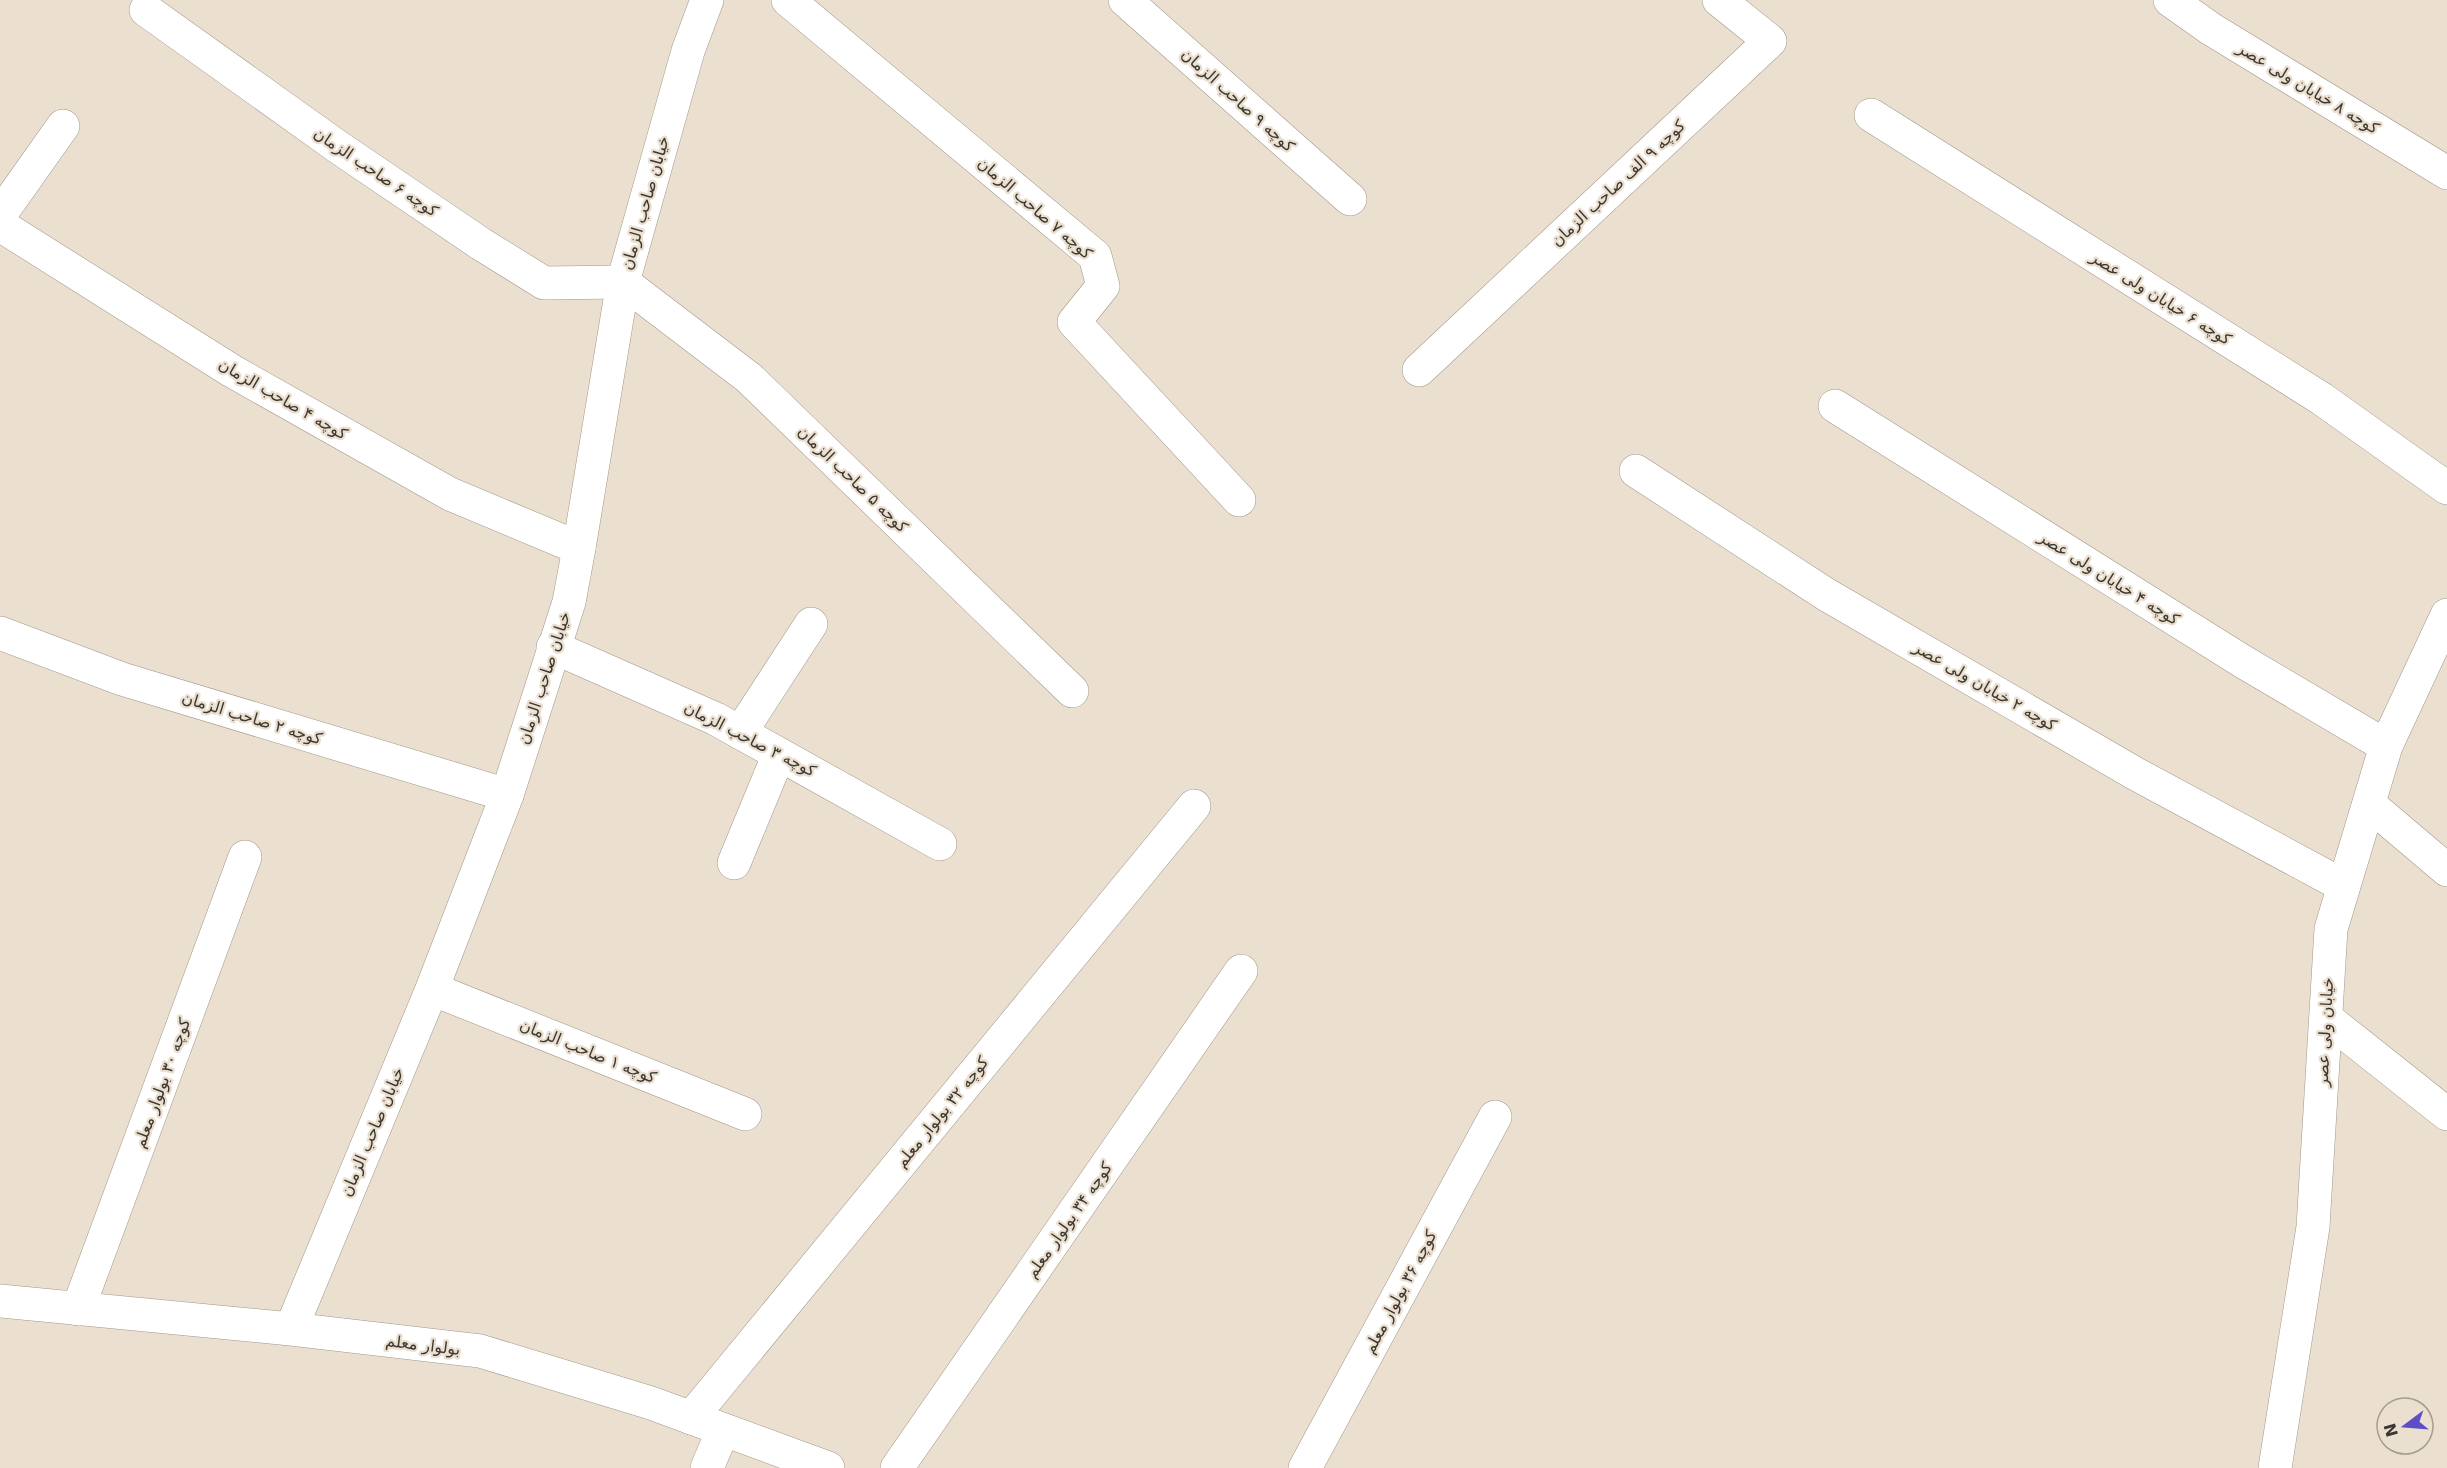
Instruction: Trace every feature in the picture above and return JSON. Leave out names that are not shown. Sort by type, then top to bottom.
[{"type":"street","name":"خیابان صاحب الزمان","points":[[291,1329],[432,989],[507,795],[569,602],[623,282],[688,51],[707,0]]},
{"type":"street","name":"کوچه ۷ صاحب الزمان","points":[[788,0],[1095,256],[1103,286],[1074,322],[1239,500]]},
{"type":"street","name":"کوچه ۹ صاحب الزمان","points":[[1125,0],[1350,199]]},
{"type":"street","name":"کوچه ۹ الف صاحب الزمان","points":[[1419,370],[1770,41],[1719,0]]},
{"type":"street","name":"کوچه ۸ خیابان ولی عصر","points":[[2170,0],[2211,28],[2447,173]]},
{"type":"street","name":"کوچه ۶ صاحب الزمان","points":[[146,10],[338,147],[544,283],[623,282]]},
{"type":"street","name":"کوچه ۶ خیابان ولی عصر","points":[[1871,115],[2322,399],[2447,488]]},
{"type":"street","points":[[0,215],[63,126]]},
{"type":"street","name":"کوچه ۴ صاحب الزمان","points":[[0,225],[232,370],[450,494],[579,548]]},
{"type":"street","name":"کوچه ۵ صاحب الزمان","points":[[623,282],[749,378],[1072,691]]},
{"type":"street","name":"کوچه ۴ خیابان ولی عصر","points":[[1835,406],[2242,661],[2386,746]]},
{"type":"street","name":"کوچه ۲ خیابان ولی عصر","points":[[1636,471],[1837,601],[2136,774],[2344,886]]},
{"type":"street","name":"خیابان ولی عصر","points":[[2275,1468],[2313,1227],[2331,929],[2386,746],[2447,615]]},
{"type":"street","points":[[740,733],[811,624]]},
{"type":"street","name":"کوچه ۲ صاحب الزمان","points":[[0,633],[122,679],[507,795]]},
{"type":"street","name":"کوچه ۳ صاحب الزمان","points":[[554,647],[716,718],[940,844]]},
{"type":"street","points":[[734,863],[779,754]]},
{"type":"street","points":[[2369,804],[2447,870]]},
{"type":"street","name":"کوچه ۳۲ بولوار معلم","points":[[691,1418],[1194,806]]},
{"type":"street","name":"کوچه ۳۰ بولوار معلم","points":[[78,1309],[245,857]]},
{"type":"street","name":"کوچه ۳۴ بولوار معلم","points":[[897,1468],[1241,971]]},
{"type":"street","name":"کوچه ۱ صاحب الزمان","points":[[432,989],[745,1114]]},
{"type":"street","points":[[2326,1018],[2447,1114]]},
{"type":"street","name":"کوچه ۳۶ بولوار معلم","points":[[1305,1468],[1495,1117]]},
{"type":"street","name":"بولوار معلم","points":[[0,1301],[291,1329],[480,1352],[651,1403],[828,1468]]},
{"type":"street","points":[[707,1468],[723,1430]]}]
